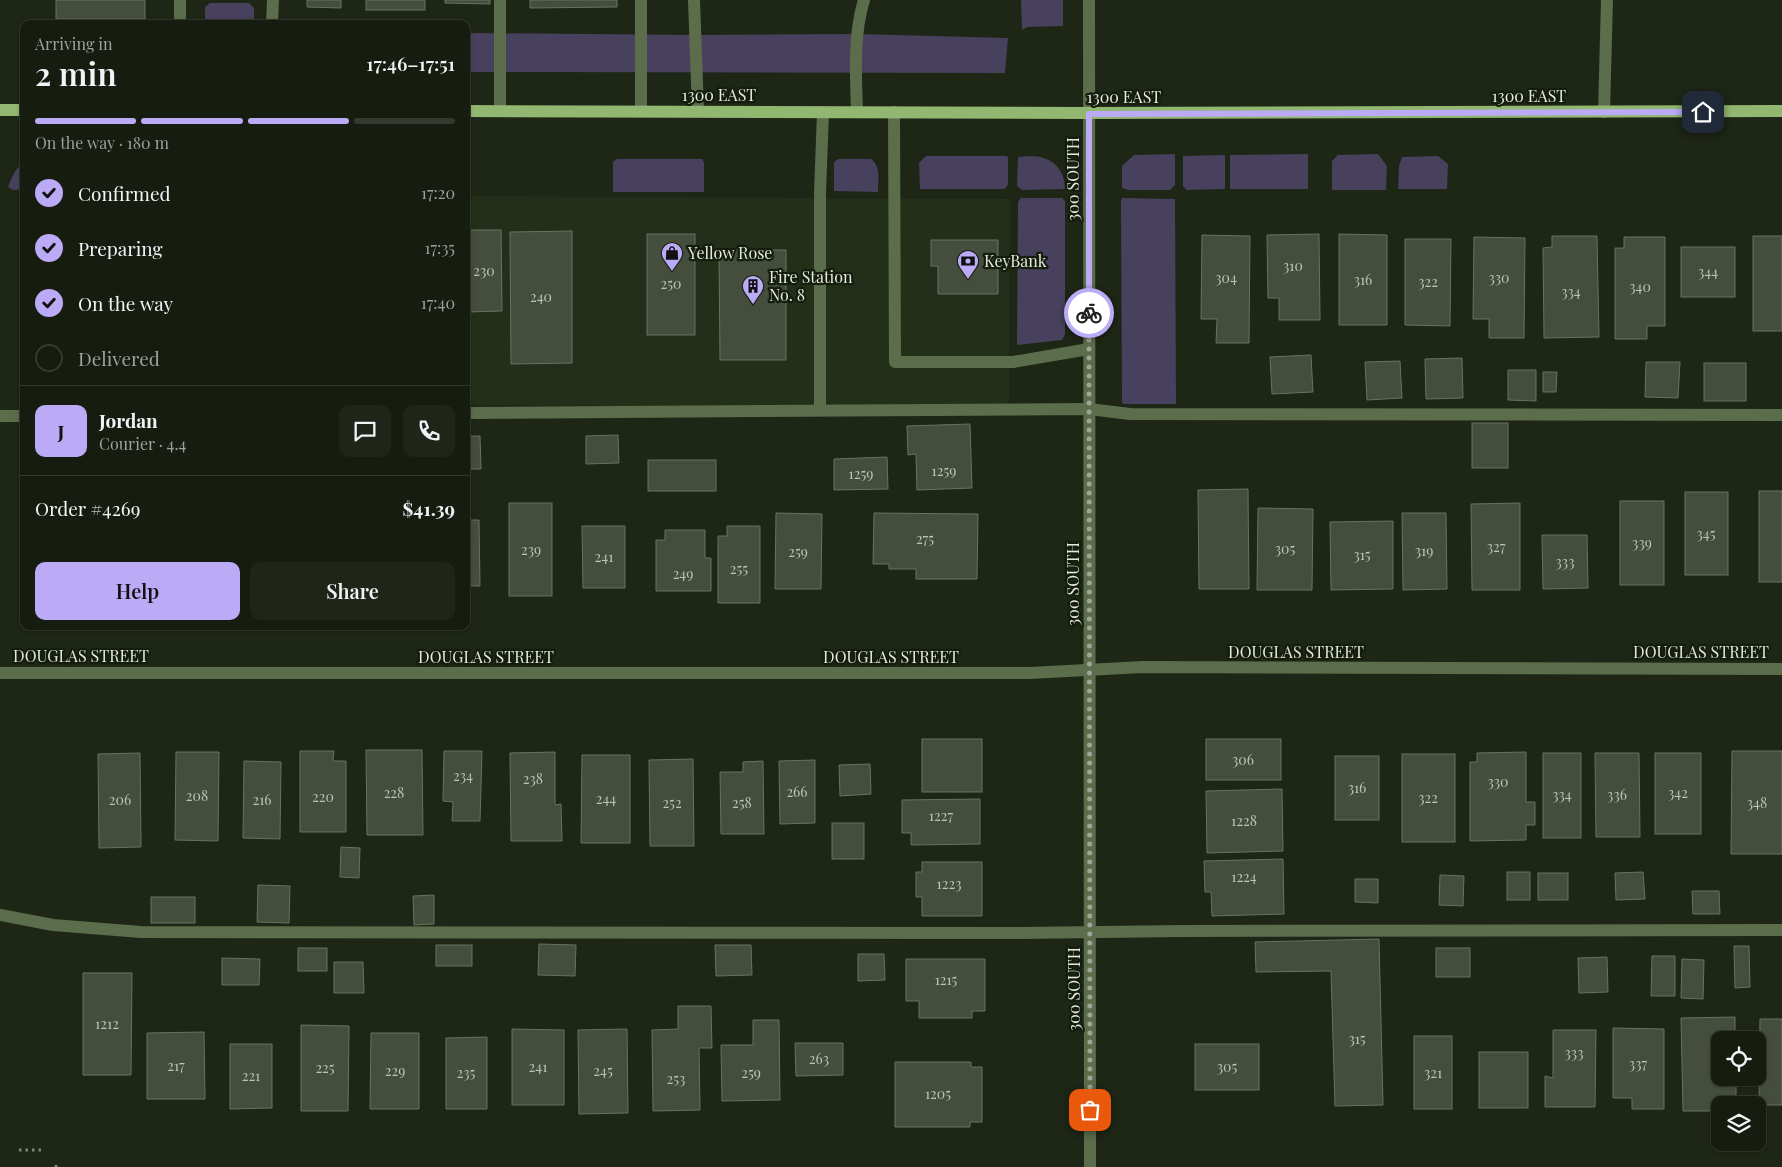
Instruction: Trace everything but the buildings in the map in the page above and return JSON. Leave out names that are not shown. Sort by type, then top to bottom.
[{"type":"main road","points":[[0,110],[20,110]]},
{"type":"main road","name":"1300 EAST","points":[[470,111],[1089,114],[1782,111]]},
{"type":"street","points":[[180,0],[180,20]]},
{"type":"street","points":[[272,20],[273,0]]},
{"type":"street","points":[[500,0],[500,111]]},
{"type":"street","points":[[641,0],[641,112]]},
{"type":"street","points":[[694,0],[698,112]]},
{"type":"street","points":[[857,112],[856,59],[858,18],[864,0]]},
{"type":"street","name":"300 SOUTH","points":[[1089,0],[1090,1167]]},
{"type":"street","points":[[1604,112],[1607,0]]},
{"type":"street","points":[[820,410],[820,193],[823,112]]},
{"type":"street","points":[[894,112],[895,362],[1012,362],[1089,349]]},
{"type":"street","points":[[470,412],[1089,409],[1130,414],[1782,416]]},
{"type":"street","points":[[0,416],[20,416]]},
{"type":"street","name":"DOUGLAS STREET","points":[[0,673],[1030,674],[1143,667],[1782,669]]},
{"type":"street","points":[[0,915],[53,926],[141,932],[1782,930]]},
{"type":"path","points":[[19,1150],[44,1150]]},
{"type":"shaded area","points":[[1021,0],[1063,0],[1063,26],[1027,27],[1022,30]]},
{"type":"shaded area","points":[[210,3],[249,3],[254,8],[254,20],[205,20],[205,7]]},
{"type":"shaded area","points":[[470,33],[858,34],[1008,38],[1005,73],[470,72]]},
{"type":"shaded area","points":[[1175,154],[1175,185],[1170,190],[1129,190],[1122,188],[1122,166],[1134,155]]},
{"type":"shaded area","points":[[1308,154],[1308,189],[1230,189],[1230,155]]},
{"type":"shaded area","points":[[1378,154],[1387,166],[1386,190],[1332,190],[1332,161],[1338,155]]},
{"type":"shaded area","points":[[1225,155],[1225,189],[1187,190],[1183,186],[1183,156]]},
{"type":"shaded area","points":[[926,156],[1007,156],[1008,184],[1005,189],[920,189],[919,163]]},
{"type":"shaded area","points":[[1438,156],[1448,164],[1447,189],[1398,189],[1399,166],[1402,157]]},
{"type":"shaded area","points":[[1018,157],[1040,157],[1053,163],[1062,174],[1065,189],[1022,190],[1017,186]]},
{"type":"shaded area","points":[[617,159],[702,159],[704,162],[704,192],[613,192],[613,162]]},
{"type":"shaded area","points":[[838,159],[871,159],[878,170],[878,192],[834,191],[834,162]]},
{"type":"shaded area","points":[[20,166],[20,189],[13,190],[8,187]]},
{"type":"shaded area","points":[[470,196],[1010,199],[1009,408],[470,405]]},
{"type":"shaded area","points":[[1021,198],[1062,198],[1065,201],[1065,334],[1062,340],[1017,345],[1018,202]]},
{"type":"shaded area","points":[[1122,198],[1175,199],[1176,404],[1123,404],[1122,401]]},
{"type":"way so far","points":[[1089,313],[1090,1110]]},
{"type":"place","name":"Yellow Rose","points":[[672,272]]},
{"type":"place","name":"KeyBank","points":[[968,280]]},
{"type":"place","name":"Fire Station No. 8","points":[[753,305]]},
{"type":"route","points":[[1089,313],[1089,114],[1703,112]]}]
